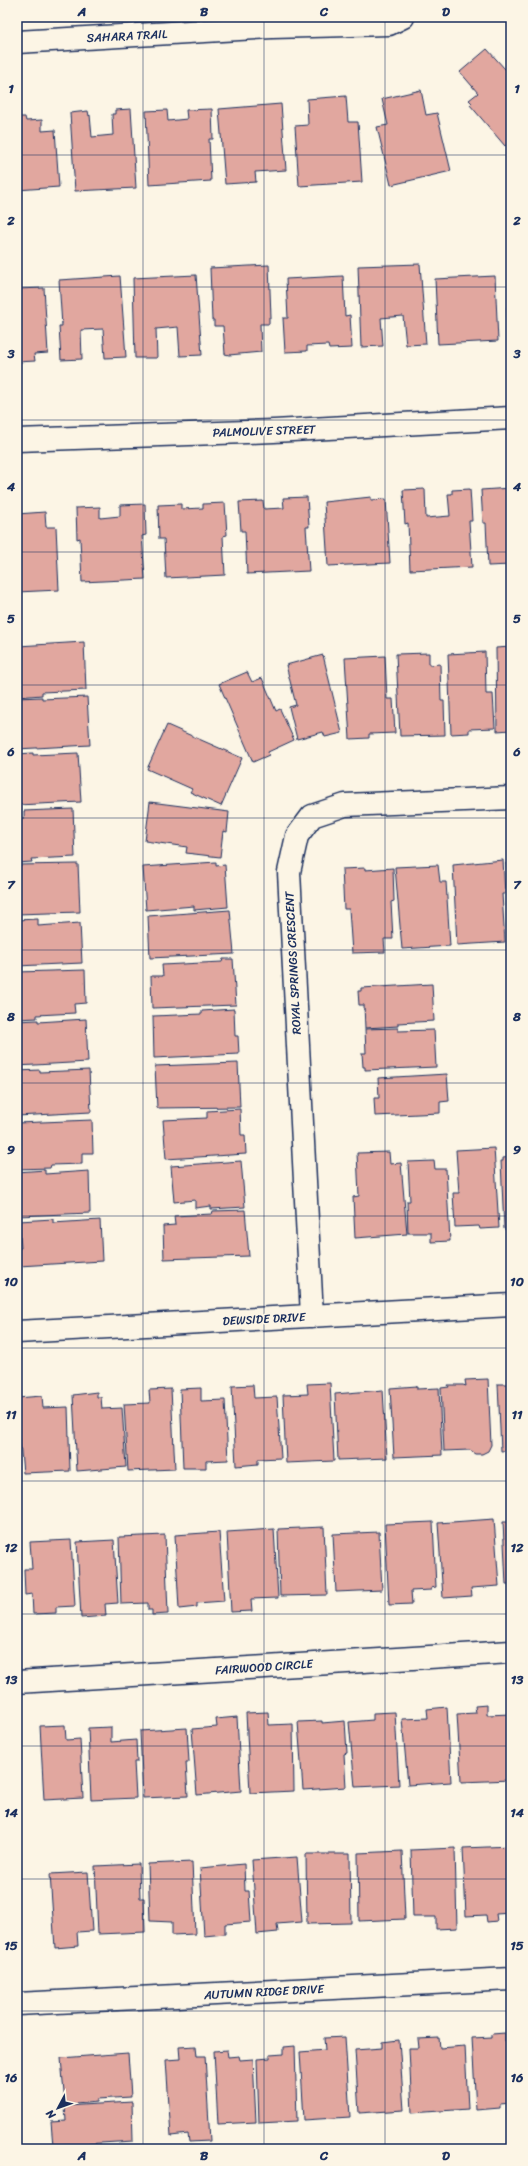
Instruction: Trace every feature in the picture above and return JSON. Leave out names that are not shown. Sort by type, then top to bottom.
[{"type":"street","name":"SAHARA TRAIL","points":[[17,42],[272,27],[389,24],[403,17]]},
{"type":"street","name":"PALMOLIVE STREET","points":[[17,440],[274,431],[511,418]]},
{"type":"street","name":"ROYAL SPRINGS CRESCENT","points":[[312,1316],[289,872],[297,836],[312,816],[345,805],[511,798]]},
{"type":"street","name":"DEWSIDE DRIVE","points":[[17,1332],[511,1305]]},
{"type":"street","name":"FAIRWOOD CIRCLE","points":[[17,1682],[511,1652]]},
{"type":"street","name":"AUTUMN RIDGE DRIVE","points":[[17,2004],[511,1979]]},
{"type":"building","points":[[511,17],[511,22],[499,18]]},
{"type":"building","points":[[487,49],[505,69],[511,64],[511,141],[505,146],[470,105],[472,103],[469,100],[478,93],[460,72]]},
{"type":"building","points":[[421,90],[426,115],[437,113],[451,171],[391,185],[377,127],[388,125],[382,99]]},
{"type":"building","points":[[346,96],[348,122],[358,122],[362,182],[299,186],[295,126],[308,125],[307,99]]},
{"type":"building","points":[[281,104],[286,170],[255,172],[256,182],[225,184],[219,109]]},
{"type":"building","points":[[131,109],[136,188],[75,191],[70,113],[88,111],[89,116],[90,115],[92,137],[113,135],[112,114],[115,114],[115,110]]},
{"type":"building","points":[[212,109],[213,139],[209,139],[211,181],[149,185],[146,111],[167,110],[168,121],[187,119],[186,110]]},
{"type":"building","points":[[17,117],[25,117],[26,121],[42,120],[42,131],[55,130],[59,187],[17,190]]},
{"type":"building","points":[[420,264],[426,344],[406,345],[403,316],[381,318],[383,346],[361,347],[358,266]]},
{"type":"building","points":[[510,264],[511,264],[511,307]]},
{"type":"building","points":[[269,265],[271,317],[269,317],[269,324],[260,324],[261,352],[229,355],[225,354],[223,326],[214,326],[214,320],[212,320],[210,268]]},
{"type":"building","points":[[196,275],[202,355],[180,356],[178,327],[156,329],[157,358],[135,358],[133,278]]},
{"type":"building","points":[[120,276],[126,357],[105,358],[103,329],[81,330],[82,359],[61,360],[59,326],[62,326],[59,280]]},
{"type":"building","points":[[343,276],[345,316],[350,315],[352,348],[329,349],[328,345],[307,346],[307,351],[285,352],[283,318],[288,318],[286,279]]},
{"type":"building","points":[[495,276],[498,341],[438,344],[435,279]]},
{"type":"building","points":[[44,288],[48,353],[34,354],[35,361],[17,362],[17,289]]},
{"type":"building","points":[[507,307],[511,307],[511,340],[508,340]]},
{"type":"building","points":[[511,488],[511,565],[488,566],[486,523],[483,523],[481,490]]},
{"type":"building","points":[[425,489],[426,518],[450,516],[448,494],[452,494],[452,490],[470,489],[472,521],[469,521],[472,567],[410,570],[408,523],[405,524],[403,490]]},
{"type":"building","points":[[307,497],[309,527],[306,527],[309,571],[247,574],[245,531],[241,531],[239,502],[263,501],[264,509],[284,508],[283,498]]},
{"type":"building","points":[[371,497],[371,500],[386,499],[390,563],[328,566],[324,502]]},
{"type":"building","points":[[225,503],[227,535],[223,536],[225,575],[166,578],[164,539],[159,539],[158,505],[181,504],[181,509],[203,508],[203,504]]},
{"type":"building","points":[[145,504],[146,535],[142,536],[145,579],[82,582],[80,538],[77,539],[76,508],[100,507],[100,518],[120,516],[120,505]]},
{"type":"building","points":[[45,512],[46,527],[56,527],[59,590],[17,592],[17,514]]},
{"type":"building","points":[[84,642],[86,690],[42,692],[42,695],[17,697],[18,646]]},
{"type":"building","points":[[511,647],[511,730],[497,731],[496,648]]},
{"type":"building","points":[[485,652],[486,694],[493,694],[495,728],[469,729],[469,733],[451,734],[448,654]]},
{"type":"building","points":[[429,653],[429,665],[440,664],[441,701],[444,701],[445,735],[400,736],[396,654]]},
{"type":"building","points":[[323,655],[342,733],[325,737],[323,732],[297,739],[289,707],[296,705],[286,665]]},
{"type":"building","points":[[385,656],[387,699],[393,699],[395,733],[369,734],[369,738],[350,739],[345,658]]},
{"type":"building","points":[[247,672],[252,682],[262,678],[276,711],[280,709],[294,740],[268,752],[269,755],[253,762],[219,684]]},
{"type":"building","points":[[42,697],[42,699],[87,697],[90,745],[17,749],[17,698]]},
{"type":"building","points":[[167,725],[242,758],[221,806],[190,792],[192,789],[147,769]]},
{"type":"building","points":[[33,753],[33,755],[78,753],[81,802],[17,805],[17,754]]},
{"type":"building","points":[[150,802],[229,812],[227,832],[223,831],[220,857],[186,853],[187,847],[145,841]]},
{"type":"building","points":[[73,809],[75,857],[31,859],[32,862],[17,863],[17,818],[24,818],[24,811]]},
{"type":"building","points":[[503,860],[505,894],[502,894],[505,942],[457,945],[453,865]]},
{"type":"building","points":[[216,862],[216,866],[225,865],[228,907],[194,910],[194,906],[146,910],[143,867]]},
{"type":"building","points":[[506,863],[511,863],[511,897],[510,874],[507,874]]},
{"type":"building","points":[[78,864],[80,912],[17,914],[17,865]]},
{"type":"building","points":[[438,865],[440,882],[446,882],[450,946],[402,949],[395,867]]},
{"type":"building","points":[[365,868],[365,870],[393,868],[394,901],[391,902],[393,939],[384,939],[385,952],[352,953],[349,909],[344,909],[342,869]]},
{"type":"building","points":[[230,910],[234,954],[150,958],[148,916]]},
{"type":"building","points":[[38,919],[38,926],[80,923],[82,963],[17,966],[17,920]]},
{"type":"building","points":[[223,959],[233,959],[236,1005],[152,1008],[151,976],[163,976],[162,965],[222,962]]},
{"type":"building","points":[[85,970],[86,1003],[74,1004],[75,1013],[37,1015],[37,1018],[17,1019],[17,972]]},
{"type":"building","points":[[432,984],[434,1021],[398,1023],[398,1026],[365,1028],[364,1005],[359,1005],[358,991],[361,991],[361,988]]},
{"type":"building","points":[[234,1009],[235,1036],[238,1036],[239,1054],[154,1058],[153,1016],[202,1014],[202,1011]]},
{"type":"building","points":[[86,1019],[88,1062],[17,1066],[17,1021],[38,1020],[38,1022]]},
{"type":"building","points":[[398,1028],[398,1031],[434,1030],[436,1067],[365,1070],[365,1067],[363,1067],[362,1053],[366,1053],[365,1029]]},
{"type":"building","points":[[238,1063],[240,1107],[157,1108],[155,1066]]},
{"type":"building","points":[[40,1070],[40,1072],[89,1070],[91,1112],[17,1116],[17,1071]]},
{"type":"building","points":[[447,1074],[449,1101],[440,1102],[440,1113],[375,1116],[374,1098],[379,1098],[378,1078]]},
{"type":"building","points":[[240,1109],[241,1135],[245,1135],[246,1154],[166,1159],[163,1120],[207,1118],[207,1111]]},
{"type":"building","points":[[92,1120],[93,1153],[82,1153],[82,1164],[51,1165],[50,1168],[17,1169],[17,1123]]},
{"type":"building","points":[[494,1148],[499,1228],[480,1229],[479,1226],[455,1227],[453,1193],[459,1193],[456,1150]]},
{"type":"building","points":[[389,1152],[390,1164],[401,1163],[407,1234],[355,1238],[353,1197],[359,1196],[357,1153]]},
{"type":"building","points":[[511,1157],[511,1229],[504,1229],[501,1161],[503,1161],[503,1158]]},
{"type":"building","points":[[241,1161],[245,1207],[211,1209],[211,1206],[195,1208],[195,1200],[174,1202],[171,1166]]},
{"type":"building","points":[[434,1161],[435,1169],[446,1169],[450,1241],[431,1242],[431,1233],[408,1233],[407,1201],[410,1201],[408,1162]]},
{"type":"building","points":[[45,1170],[45,1174],[89,1171],[90,1213],[17,1216],[17,1172]]},
{"type":"building","points":[[245,1210],[249,1256],[164,1259],[163,1226],[175,1225],[174,1216],[212,1214],[213,1211]]},
{"type":"building","points":[[53,1219],[53,1223],[100,1220],[102,1261],[19,1266],[18,1248],[21,1248],[19,1221]]},
{"type":"building","points":[[488,1379],[491,1445],[488,1451],[482,1454],[476,1454],[470,1450],[444,1451],[441,1388],[449,1387],[448,1385],[466,1386],[465,1380]]},
{"type":"building","points":[[330,1383],[334,1461],[286,1463],[283,1395],[308,1394],[307,1384]]},
{"type":"building","points":[[498,1384],[511,1384],[511,1450],[501,1451]]},
{"type":"building","points":[[253,1385],[254,1398],[277,1397],[281,1458],[258,1459],[258,1464],[236,1466],[232,1386]]},
{"type":"building","points":[[417,1386],[417,1389],[439,1388],[442,1455],[394,1457],[390,1388]]},
{"type":"building","points":[[201,1388],[201,1401],[225,1400],[228,1460],[206,1461],[206,1468],[183,1468],[180,1389]]},
{"type":"building","points":[[171,1389],[175,1469],[128,1471],[124,1404],[150,1403],[149,1390]]},
{"type":"building","points":[[383,1390],[387,1458],[338,1460],[335,1394]]},
{"type":"building","points":[[97,1392],[97,1397],[101,1397],[102,1409],[122,1408],[126,1467],[77,1471],[73,1395]]},
{"type":"building","points":[[42,1396],[43,1408],[68,1407],[70,1471],[23,1473],[19,1439],[17,1439],[17,1398]]},
{"type":"building","points":[[494,1519],[499,1586],[471,1588],[472,1596],[443,1598],[438,1523]]},
{"type":"building","points":[[433,1522],[436,1587],[431,1588],[431,1590],[411,1591],[412,1604],[389,1605],[385,1524]]},
{"type":"building","points":[[503,1522],[511,1522],[511,1584],[506,1584]]},
{"type":"building","points":[[324,1527],[327,1595],[280,1596],[278,1529]]},
{"type":"building","points":[[274,1529],[278,1598],[251,1599],[252,1611],[231,1612],[227,1532]]},
{"type":"building","points":[[219,1532],[224,1601],[197,1603],[197,1607],[179,1609],[175,1535]]},
{"type":"building","points":[[379,1532],[382,1590],[336,1592],[333,1534]]},
{"type":"building","points":[[165,1535],[168,1614],[152,1615],[152,1610],[148,1610],[148,1603],[121,1604],[119,1537]]},
{"type":"building","points":[[71,1540],[75,1606],[56,1607],[56,1613],[33,1614],[32,1594],[25,1595],[24,1569],[32,1569],[30,1542]]},
{"type":"building","points":[[114,1540],[118,1603],[105,1604],[106,1616],[81,1618],[77,1542]]},
{"type":"building","points":[[487,1705],[487,1715],[511,1714],[511,1780],[461,1782],[457,1714],[476,1713],[475,1706]]},
{"type":"building","points":[[447,1707],[451,1782],[408,1785],[402,1719],[428,1718],[427,1709]]},
{"type":"building","points":[[268,1712],[269,1725],[293,1724],[294,1791],[250,1793],[246,1713]]},
{"type":"building","points":[[395,1712],[399,1785],[355,1787],[349,1722],[373,1720],[373,1713]]},
{"type":"building","points":[[237,1717],[241,1791],[197,1795],[192,1729],[217,1727],[216,1719]]},
{"type":"building","points":[[322,1721],[322,1723],[345,1721],[347,1753],[344,1754],[346,1787],[303,1790],[298,1722]]},
{"type":"building","points":[[65,1725],[66,1740],[80,1739],[83,1798],[44,1800],[40,1726]]},
{"type":"building","points":[[111,1727],[111,1742],[136,1740],[137,1762],[134,1762],[136,1798],[91,1800],[88,1728]]},
{"type":"building","points":[[187,1728],[189,1762],[186,1762],[188,1796],[143,1798],[140,1731]]},
{"type":"building","points":[[511,1846],[511,1913],[496,1914],[497,1921],[487,1922],[486,1915],[466,1916],[463,1848]]},
{"type":"building","points":[[455,1848],[457,1928],[436,1929],[436,1917],[413,1917],[411,1850]]},
{"type":"building","points":[[402,1851],[405,1919],[359,1921],[358,1853]]},
{"type":"building","points":[[306,1854],[350,1854],[351,1923],[307,1924]]},
{"type":"building","points":[[297,1857],[302,1922],[277,1924],[278,1932],[257,1934],[252,1860]]},
{"type":"building","points":[[192,1862],[195,1934],[172,1935],[172,1922],[150,1921],[148,1864]]},
{"type":"building","points":[[139,1864],[140,1898],[144,1898],[145,1932],[98,1934],[95,1866]]},
{"type":"building","points":[[244,1864],[245,1891],[249,1891],[251,1922],[225,1924],[225,1934],[204,1936],[200,1868]]},
{"type":"building","points":[[88,1872],[92,1931],[77,1932],[78,1946],[55,1948],[50,1874]]},
{"type":"building","points":[[505,2033],[505,2041],[511,2041],[511,2103],[500,2104],[500,2108],[476,2110],[472,2038],[492,2037],[492,2034]]},
{"type":"building","points":[[345,2037],[350,2117],[304,2120],[300,2052],[325,2050],[324,2038]]},
{"type":"building","points":[[439,2038],[440,2048],[465,2046],[468,2109],[412,2113],[409,2048],[419,2048],[418,2039]]},
{"type":"building","points":[[399,2040],[404,2110],[359,2113],[355,2050],[382,2048],[382,2042]]},
{"type":"building","points":[[196,2046],[197,2056],[205,2056],[210,2141],[189,2142],[188,2134],[171,2136],[166,2060],[180,2059],[179,2047]]},
{"type":"building","points":[[295,2046],[297,2121],[259,2123],[257,2059],[270,2058],[270,2055],[284,2054],[284,2047]]},
{"type":"building","points":[[227,2050],[228,2057],[239,2056],[240,2060],[253,2059],[256,2122],[218,2124],[214,2051]]},
{"type":"building","points":[[128,2053],[131,2097],[97,2099],[97,2102],[65,2105],[61,2058]]},
{"type":"building","points":[[132,2102],[133,2141],[53,2146],[51,2122],[66,2121],[65,2106]]}]
